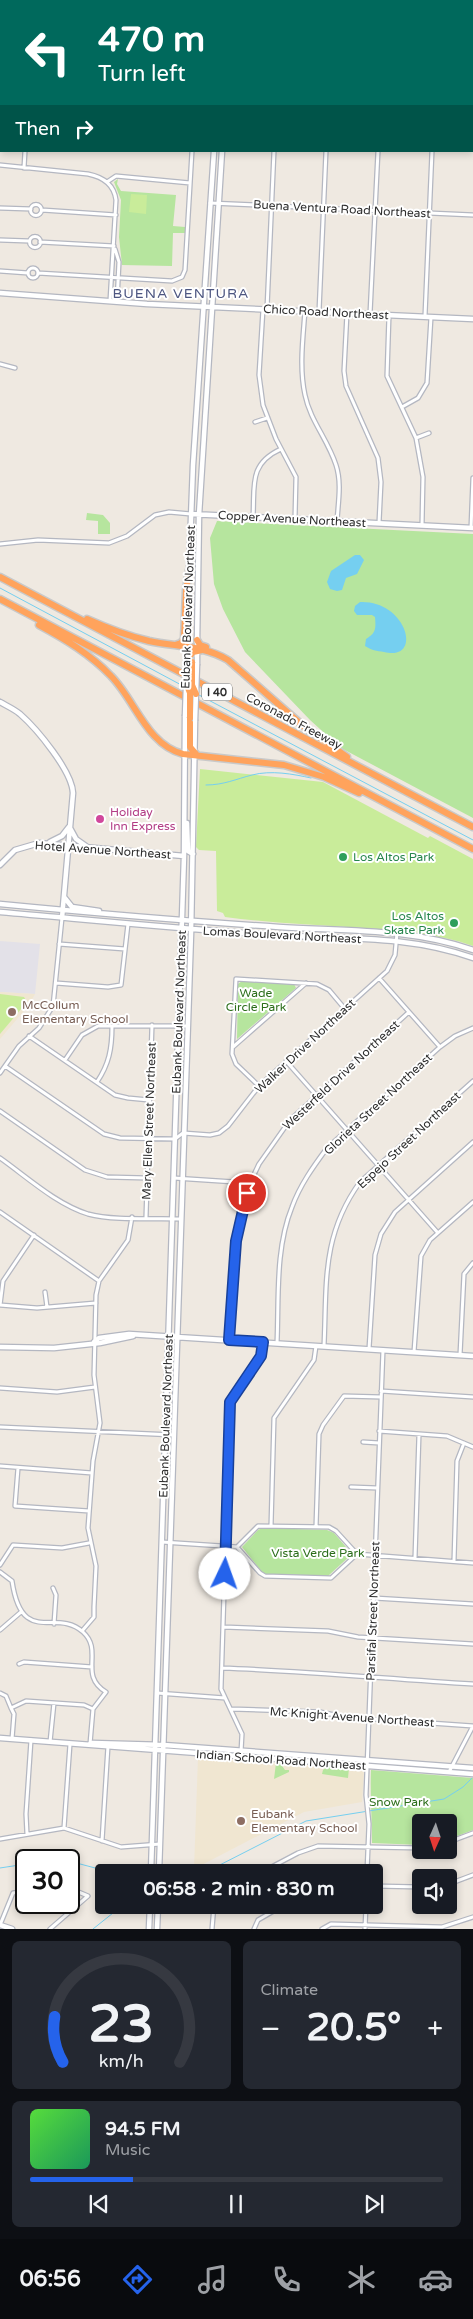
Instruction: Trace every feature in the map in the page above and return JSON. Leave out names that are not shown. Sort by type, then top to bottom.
[{"type":"highway","points":[[174,644],[180,644],[184,639],[189,570]]},
{"type":"highway","name":"Coronado Freeway","points":[[0,576],[473,827]]},
{"type":"highway","points":[[16,585],[113,630],[149,641],[216,651],[284,710],[327,744],[418,798]]},
{"type":"highway","points":[[2,601],[79,648],[100,665],[123,690],[152,734],[166,746],[189,754],[300,769],[324,777],[404,814]]},
{"type":"highway","name":"I 40","points":[[2,601],[473,849]]},
{"type":"highway","points":[[194,647],[192,685],[196,694]]},
{"type":"highway","points":[[186,683],[190,693],[189,754]]},
{"type":"highway","points":[[189,754],[195,742]]},
{"type":"main road","name":"Eubank Boulevard Northeast","points":[[194,647],[189,570],[191,514],[214,152]]},
{"type":"main road","name":"Eubank Boulevard Northeast","points":[[194,647],[199,515],[222,152]]},
{"type":"main road","name":"Chico Road Northeast","points":[[0,293],[203,307],[473,318]]},
{"type":"main road","name":"Copper Avenue Northeast","points":[[191,514],[472,528]]},
{"type":"main road","name":"Eubank Boulevard Northeast","points":[[186,683],[192,662]]},
{"type":"main road","name":"Eubank Boulevard Northeast","points":[[195,742],[190,718],[196,694]]},
{"type":"main road","points":[[0,702],[21,715],[66,770],[72,786],[62,918]]},
{"type":"main road","name":"Eubank Boulevard Northeast","points":[[151,1864],[182,929],[184,812],[189,754]]},
{"type":"main road","name":"Eubank Boulevard Northeast","points":[[159,1864],[191,930],[193,854],[189,754]]},
{"type":"main road","points":[[184,812],[187,824],[188,851],[193,854]]},
{"type":"main road","points":[[46,843],[62,836],[69,826]]},
{"type":"main road","points":[[69,826],[76,839],[90,847]]},
{"type":"main road","name":"Hotel Avenue Northeast","points":[[0,865],[7,856],[19,848],[32,844],[46,843],[184,856]]},
{"type":"main road","points":[[64,892],[66,901],[70,906],[104,914]]},
{"type":"main road","name":"Lomas Boulevard Northeast","points":[[0,904],[182,920],[397,934],[436,938],[473,950]]},
{"type":"main road","name":"Lomas Boulevard Northeast","points":[[0,912],[191,930],[396,942],[436,947],[473,958]]},
{"type":"main road","points":[[267,935],[269,930],[288,931],[296,928]]},
{"type":"main road","points":[[177,1080],[185,1080]]},
{"type":"main road","points":[[170,1296],[178,1296]]},
{"type":"main road","points":[[0,1346],[54,1348],[94,1342],[99,1338],[129,1334],[133,1336],[263,1342],[473,1356]]},
{"type":"main road","points":[[167,1390],[175,1391]]},
{"type":"main road","points":[[164,1482],[172,1482]]},
{"type":"main road","points":[[160,1601],[168,1601]]},
{"type":"main road","points":[[159,1648],[167,1648]]},
{"type":"main road","name":"Indian School Road Northeast","points":[[0,1738],[450,1769],[473,1768]]},
{"type":"main road","name":"Indian School Road Northeast","points":[[450,1769],[473,1774]]},
{"type":"main road","points":[[154,1802],[162,1802]]},
{"type":"main road","points":[[149,1929],[150,1914]]},
{"type":"main road","points":[[157,1929],[158,1914]]},
{"type":"main road","points":[[0,1925],[12,1929]]},
{"type":"street","points":[[24,168],[26,152]]},
{"type":"street","points":[[28,273],[33,268],[38,273],[172,281],[180,278],[185,270],[192,152]]},
{"type":"street","points":[[274,152],[272,206],[259,375],[267,418],[296,477],[295,519]]},
{"type":"street","points":[[319,312],[326,152]]},
{"type":"street","points":[[370,314],[378,152]]},
{"type":"street","points":[[425,316],[432,152]]},
{"type":"street","points":[[0,165],[88,174],[107,182],[116,194],[110,302]]},
{"type":"street","points":[[107,182],[116,176],[190,183]]},
{"type":"street","name":"Buena Ventura Road Northeast","points":[[210,203],[473,215]]},
{"type":"street","points":[[0,208],[31,210],[36,205],[40,206],[42,210],[116,215]]},
{"type":"street","points":[[31,210],[32,214],[36,216],[41,214],[42,210]]},
{"type":"street","points":[[29,242],[34,236],[39,238],[40,242]]},
{"type":"street","points":[[0,240],[29,242],[34,247],[40,242],[114,246]]},
{"type":"street","points":[[114,246],[119,262],[117,302]]},
{"type":"street","points":[[0,271],[28,273],[33,278],[38,273]]},
{"type":"street","points":[[305,311],[302,360],[304,390],[310,413],[336,466],[339,488],[337,522]]},
{"type":"street","points":[[347,313],[344,371],[346,386],[378,458],[381,482],[379,523]]},
{"type":"street","points":[[389,315],[387,376],[416,438],[423,477],[422,526]]},
{"type":"street","points":[[402,407],[418,398],[427,383],[431,317]]},
{"type":"street","points":[[0,364],[14,368]]},
{"type":"street","points":[[255,422],[267,418]]},
{"type":"street","points":[[416,438],[429,433]]},
{"type":"street","points":[[253,518],[258,468],[266,457],[281,449]]},
{"type":"street","points":[[472,528],[473,478]]},
{"type":"street","name":"Copper Avenue Northeast","points":[[0,544],[38,540],[109,543],[127,536],[155,515],[169,512],[191,514]]},
{"type":"street","points":[[0,1072],[19,1046],[39,1028],[50,1013],[56,983],[62,918]]},
{"type":"street","points":[[56,983],[108,987],[120,986],[128,924]]},
{"type":"street","name":"Walker Drive Northeast","points":[[183,1133],[210,1135],[220,1133],[228,1126],[259,1086],[379,978],[392,964],[397,934]]},
{"type":"street","points":[[59,944],[125,949]]},
{"type":"street","points":[[379,978],[440,1047]]},
{"type":"street","points":[[259,1086],[236,1064],[232,1054],[236,979],[306,983],[325,987],[345,1009]]},
{"type":"street","points":[[233,1047],[306,983]]},
{"type":"street","name":"Westerfeld Drive Northeast","points":[[229,1340],[236,1241],[250,1183],[259,1164],[290,1120],[409,1012]]},
{"type":"street","name":"Mary Ellen Street Northeast","points":[[146,1218],[152,1025]]},
{"type":"street","points":[[65,1060],[86,1031],[98,1026],[187,1026]]},
{"type":"street","points":[[96,1082],[108,1066],[112,1026]]},
{"type":"street","name":"Glorieta Street Northeast","points":[[277,1343],[283,1242],[291,1208],[312,1168],[327,1148],[440,1047],[455,1036],[473,1028]]},
{"type":"street","points":[[29,1036],[96,1082],[122,1097],[149,1100]]},
{"type":"street","points":[[286,1061],[438,1233]]},
{"type":"street","points":[[5,1066],[104,1134],[120,1138],[175,1140],[183,1133]]},
{"type":"street","name":"Espejo Street Northeast","points":[[324,1346],[332,1236],[347,1201],[360,1182],[473,1081]]},
{"type":"street","points":[[0,1111],[85,1170],[107,1177],[147,1178]]},
{"type":"street","points":[[369,1349],[374,1256],[377,1243],[387,1221],[408,1199],[473,1142]]},
{"type":"street","points":[[0,1158],[77,1209],[96,1215],[180,1219]]},
{"type":"street","points":[[174,1178],[250,1183]]},
{"type":"street","points":[[414,1352],[421,1256],[424,1248],[473,1202]]},
{"type":"street","points":[[0,1214],[34,1235],[99,1281]]},
{"type":"street","points":[[82,1631],[94,1617],[96,1566],[90,1543],[89,1511],[100,1414],[95,1387],[94,1342],[96,1303],[99,1281],[128,1240],[132,1217]]},
{"type":"street","points":[[34,1235],[2,1281],[0,1305],[47,1307],[96,1303]]},
{"type":"street","points":[[460,1355],[464,1274],[473,1263]]},
{"type":"street","points":[[45,1292],[47,1307]]},
{"type":"street","points":[[241,1754],[242,1734],[221,1689],[230,1402],[261,1356],[263,1342]]},
{"type":"street","points":[[271,1526],[274,1418],[314,1360],[316,1346]]},
{"type":"street","name":"Parsifal Street Northeast","points":[[367,1864],[368,1816],[366,1807],[383,1350]]},
{"type":"street","points":[[0,1388],[57,1392],[95,1387]]},
{"type":"street","points":[[381,1391],[473,1397]]},
{"type":"street","points":[[316,1527],[319,1434],[323,1425],[344,1396],[381,1397]]},
{"type":"street","points":[[0,1428],[174,1435]]},
{"type":"street","points":[[380,1432],[447,1436],[473,1447]]},
{"type":"street","points":[[415,1558],[419,1434]]},
{"type":"street","points":[[363,1442],[379,1443]]},
{"type":"street","points":[[454,1561],[457,1461],[464,1443]]},
{"type":"street","points":[[0,1466],[92,1473]]},
{"type":"street","points":[[18,1468],[15,1506],[89,1511]]},
{"type":"street","points":[[351,1487],[377,1488]]},
{"type":"street","points":[[237,1547],[258,1526],[332,1528],[357,1554],[473,1562]]},
{"type":"street","points":[[162,1542],[237,1547],[260,1573],[265,1576],[331,1578],[357,1554]]},
{"type":"street","points":[[0,1565],[14,1545],[62,1548],[90,1543]]},
{"type":"street","points":[[0,1572],[12,1581],[15,1602],[21,1612],[40,1623],[73,1626],[82,1631],[92,1646],[92,1667],[96,1684],[106,1692],[93,1710],[90,1744]]},
{"type":"street","points":[[53,1588],[56,1595],[54,1624]]},
{"type":"street","points":[[374,1598],[473,1604]]},
{"type":"street","points":[[0,1630],[21,1612]]},
{"type":"street","points":[[224,1627],[328,1631],[372,1638],[473,1644]]},
{"type":"street","points":[[19,1664],[24,1662],[92,1667]]},
{"type":"street","points":[[222,1668],[326,1672],[371,1678],[473,1684]]},
{"type":"street","points":[[0,1693],[6,1696],[14,1714],[12,1739]]},
{"type":"street","points":[[157,1693],[226,1698]]},
{"type":"street","points":[[11,1708],[26,1701],[84,1705],[93,1710]]},
{"type":"street","points":[[50,1742],[54,1703]]},
{"type":"street","name":"Mc Knight Avenue Northeast","points":[[231,1709],[320,1712],[345,1717],[473,1726]]},
{"type":"street","points":[[450,1769],[473,1726]]},
{"type":"street","points":[[27,1834],[26,1814],[30,1740]]},
{"type":"street","points":[[64,1828],[70,1743]]},
{"type":"street","points":[[102,1840],[108,1746]]},
{"type":"street","points":[[0,1839],[64,1828],[121,1847],[160,1844]]},
{"type":"street","points":[[458,1839],[473,1833]]},
{"type":"street","points":[[277,1864],[298,1853],[318,1846],[412,1848]]},
{"type":"street","points":[[457,1881],[473,1875]]},
{"type":"street","points":[[383,1886],[412,1887]]},
{"type":"street","points":[[0,1925],[13,1893],[15,1893]]},
{"type":"street","points":[[80,1893],[88,1896],[80,1903]]},
{"type":"street","points":[[50,1929],[67,1914]]},
{"type":"street","points":[[212,1929],[213,1914]]},
{"type":"street","points":[[254,1929],[258,1920],[268,1914]]},
{"type":"street","points":[[365,1927],[366,1914]]},
{"type":"street","points":[[322,1929],[331,1924],[365,1927],[442,1927],[473,1917]]},
{"type":"shaded area","points":[[0,941],[40,944],[35,994],[0,992]]},
{"type":"shaded area","name":"McCollum Elementary School","points":[[0,992],[35,994],[29,1005],[0,1039]]},
{"type":"shaded area","name":"Eubank Elementary School","points":[[198,1757],[364,1769],[362,1802],[304,1812],[204,1864],[194,1864]]},
{"type":"green space","points":[[118,179],[117,184],[121,191],[176,195],[173,226],[185,227],[185,233],[173,233],[172,266],[122,265],[119,237],[121,200],[114,182]]},
{"type":"green space","points":[[131,194],[147,195],[146,214],[129,212]]},
{"type":"green space","points":[[87,513],[103,515],[110,523],[110,534],[98,534],[98,521],[86,520]]},
{"type":"green space","points":[[217,521],[473,534],[473,818],[341,748],[310,720],[245,652],[223,609],[214,584],[210,538]]},
{"type":"green space","name":"Los Altos Park","points":[[200,769],[323,782],[428,838],[430,836],[473,859],[473,946],[432,935],[225,917],[223,913],[217,911],[216,851],[199,850],[196,847]]},
{"type":"green space","name":"Wade Circle Park","points":[[242,981],[294,984],[296,988],[237,1039],[238,984]]},
{"type":"green space","name":"McCollum Elementary School","points":[[0,994],[24,997],[27,1002],[0,1034]]},
{"type":"green space","name":"Vista Verde Park","points":[[262,1528],[327,1530],[334,1533],[352,1554],[328,1576],[266,1574],[262,1572],[242,1547]]},
{"type":"green space","points":[[276,1763],[280,1763],[289,1772],[274,1779]]},
{"type":"green space","points":[[328,1766],[349,1768],[348,1778],[322,1774],[323,1770]]},
{"type":"green space","name":"Snow Park","points":[[371,1770],[473,1778],[473,1830],[458,1836],[458,1814],[412,1814],[412,1845],[372,1843]]},
{"type":"water","points":[[355,555],[360,555],[364,560],[357,574],[346,578],[342,590],[330,589],[327,582],[331,571]]},
{"type":"water","points":[[360,602],[376,604],[389,610],[399,620],[405,630],[406,640],[404,648],[396,653],[384,652],[365,646],[366,639],[375,630],[375,617],[372,615],[357,615],[354,611],[355,606]]},
{"type":"waterway","points":[[0,588],[185,687]]},
{"type":"waterway","points":[[199,695],[473,840]]},
{"type":"waterway","points":[[206,785],[224,783],[267,773],[311,778]]},
{"type":"waterway","points":[[222,1864],[306,1821],[444,1799],[463,1787],[472,1778]]},
{"type":"waterway","points":[[80,1864],[95,1868]]},
{"type":"waterway","points":[[0,1868],[15,1866]]},
{"type":"waterway","points":[[93,1929],[112,1914]]},
{"type":"place","name":"Holiday Inn Express","points":[[100,819]]},
{"type":"place","name":"Los Altos Park","points":[[343,857]]},
{"type":"place","name":"Los Altos Skate Park","points":[[454,923]]},
{"type":"place","name":"McCollum Elementary School","points":[[12,1012]]},
{"type":"place","name":"Eubank Elementary School","points":[[241,1821]]},
{"type":"district","name":"BUENA VENTURA","points":[[181,293]]},
{"type":"route","points":[[225,1574],[226,1546],[224,1542],[230,1402],[261,1356],[263,1342],[229,1340],[236,1241],[247,1193]]}]
